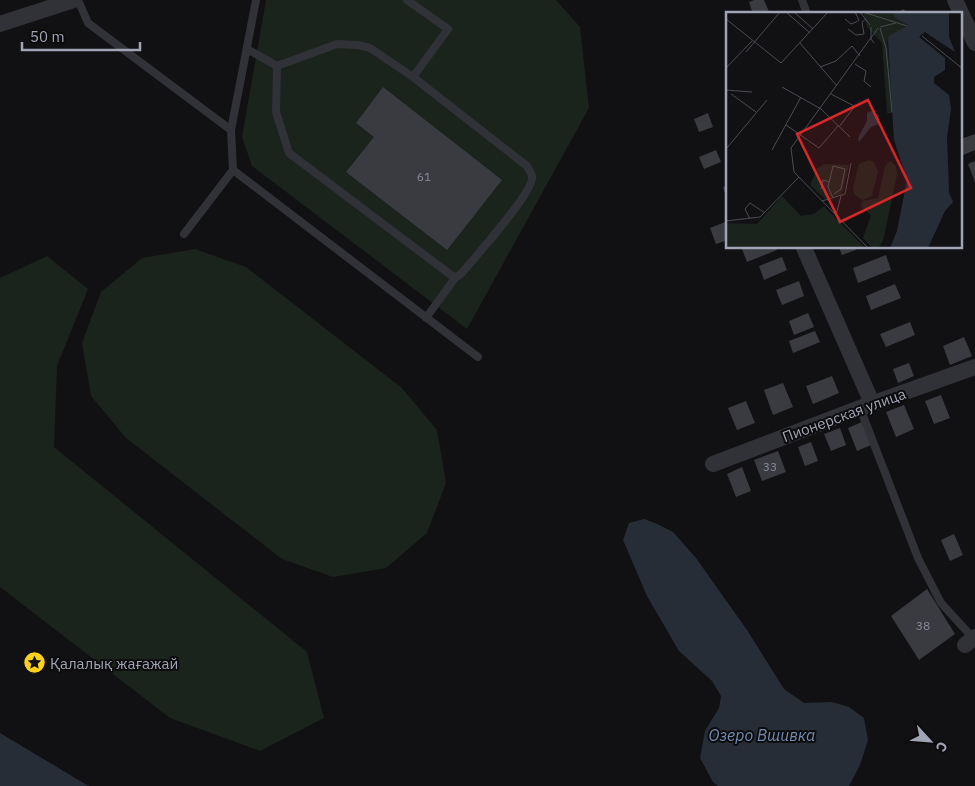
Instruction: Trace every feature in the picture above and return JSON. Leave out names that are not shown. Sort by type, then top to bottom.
[{"type":"street","points":[[0,24],[74,0]]},
{"type":"street","points":[[955,0],[960,12]]},
{"type":"street","points":[[962,17],[971,39]]},
{"type":"street","points":[[804,249],[866,405]]},
{"type":"street","name":"Пионерская улица","points":[[713,464],[866,405],[975,367]]},
{"type":"lane","points":[[78,0],[88,23],[231,130]]},
{"type":"lane","points":[[184,234],[233,170],[231,130],[256,0]]},
{"type":"lane","points":[[407,0],[448,29],[413,77]]},
{"type":"lane","points":[[802,0],[806,12]]},
{"type":"lane","points":[[247,50],[277,66],[337,44],[358,44],[370,48],[413,77],[527,166],[532,176],[530,186],[514,210],[455,278],[426,318]]},
{"type":"lane","points":[[277,66],[276,112],[290,154],[455,278]]},
{"type":"lane","points":[[233,170],[478,358]]},
{"type":"lane","points":[[866,405],[918,558],[941,603],[971,640]]},
{"type":"shaded area","points":[[266,0],[556,0],[580,27],[589,108],[467,329],[252,166],[242,137]]},
{"type":"shaded area","points":[[195,249],[246,267],[402,388],[437,430],[446,483],[427,533],[386,568],[333,577],[282,559],[126,438],[91,396],[82,343],[101,292],[142,258]]},
{"type":"shaded area","points":[[47,256],[88,289],[57,366],[54,447],[307,652],[324,718],[260,751],[170,718],[0,587],[0,278]]},
{"type":"water","name":"Озеро Вшивка","points":[[644,519],[673,532],[696,558],[747,630],[784,689],[804,703],[832,702],[849,707],[864,718],[868,740],[860,765],[849,786],[718,786],[713,782],[700,758],[705,731],[719,708],[721,696],[712,681],[679,651],[647,596],[623,540],[629,523]]},
{"type":"water","points":[[0,733],[87,785],[90,786],[0,786]]},
{"type":"building","points":[[764,0],[769,12],[752,12],[749,2]]},
{"type":"building","points":[[383,87],[502,180],[447,250],[346,172],[374,137],[356,123]]},
{"type":"building","points":[[708,113],[713,127],[699,132],[694,119]]},
{"type":"building","points":[[975,134],[975,150],[962,156],[962,139]]},
{"type":"building","points":[[716,150],[721,162],[704,169],[699,157]]},
{"type":"building","points":[[975,161],[975,182],[968,164]]},
{"type":"building","points":[[726,186],[726,197],[723,187]]},
{"type":"building","points":[[726,222],[726,241],[716,244],[710,228]]},
{"type":"building","points":[[742,249],[777,250],[747,262]]},
{"type":"building","points":[[839,249],[856,250],[842,255]]},
{"type":"building","points":[[886,255],[891,270],[858,283],[853,268]]},
{"type":"building","points":[[782,257],[787,270],[764,280],[759,266]]},
{"type":"building","points":[[799,281],[804,296],[782,305],[776,290]]},
{"type":"building","points":[[895,284],[901,298],[871,310],[866,296]]},
{"type":"building","points":[[808,313],[814,327],[794,335],[789,321]]},
{"type":"building","points":[[910,322],[915,335],[886,347],[880,334]]},
{"type":"building","points":[[815,331],[820,342],[793,353],[789,341]]},
{"type":"building","points":[[964,337],[972,356],[950,365],[943,346]]},
{"type":"building","points":[[909,363],[914,376],[898,383],[893,369]]},
{"type":"building","points":[[832,376],[839,393],[813,404],[806,386]]},
{"type":"building","points":[[783,383],[793,407],[773,415],[764,390]]},
{"type":"building","points":[[941,395],[950,418],[934,424],[925,401]]},
{"type":"building","points":[[746,401],[755,423],[737,430],[728,408]]},
{"type":"building","points":[[904,405],[914,429],[896,437],[886,412]]},
{"type":"building","points":[[862,422],[871,445],[857,451],[848,428]]},
{"type":"building","points":[[840,428],[846,445],[831,451],[824,434]]},
{"type":"building","points":[[811,442],[818,461],[805,466],[798,447]]},
{"type":"building","points":[[778,451],[786,472],[762,481],[754,460]]},
{"type":"building","points":[[742,467],[751,491],[736,497],[727,474]]},
{"type":"building","points":[[954,534],[963,555],[950,561],[941,540]]},
{"type":"building","points":[[927,589],[955,634],[919,660],[891,616]]},
{"type":"place","name":"Қалалық жағажай","points":[[34,663]]}]
